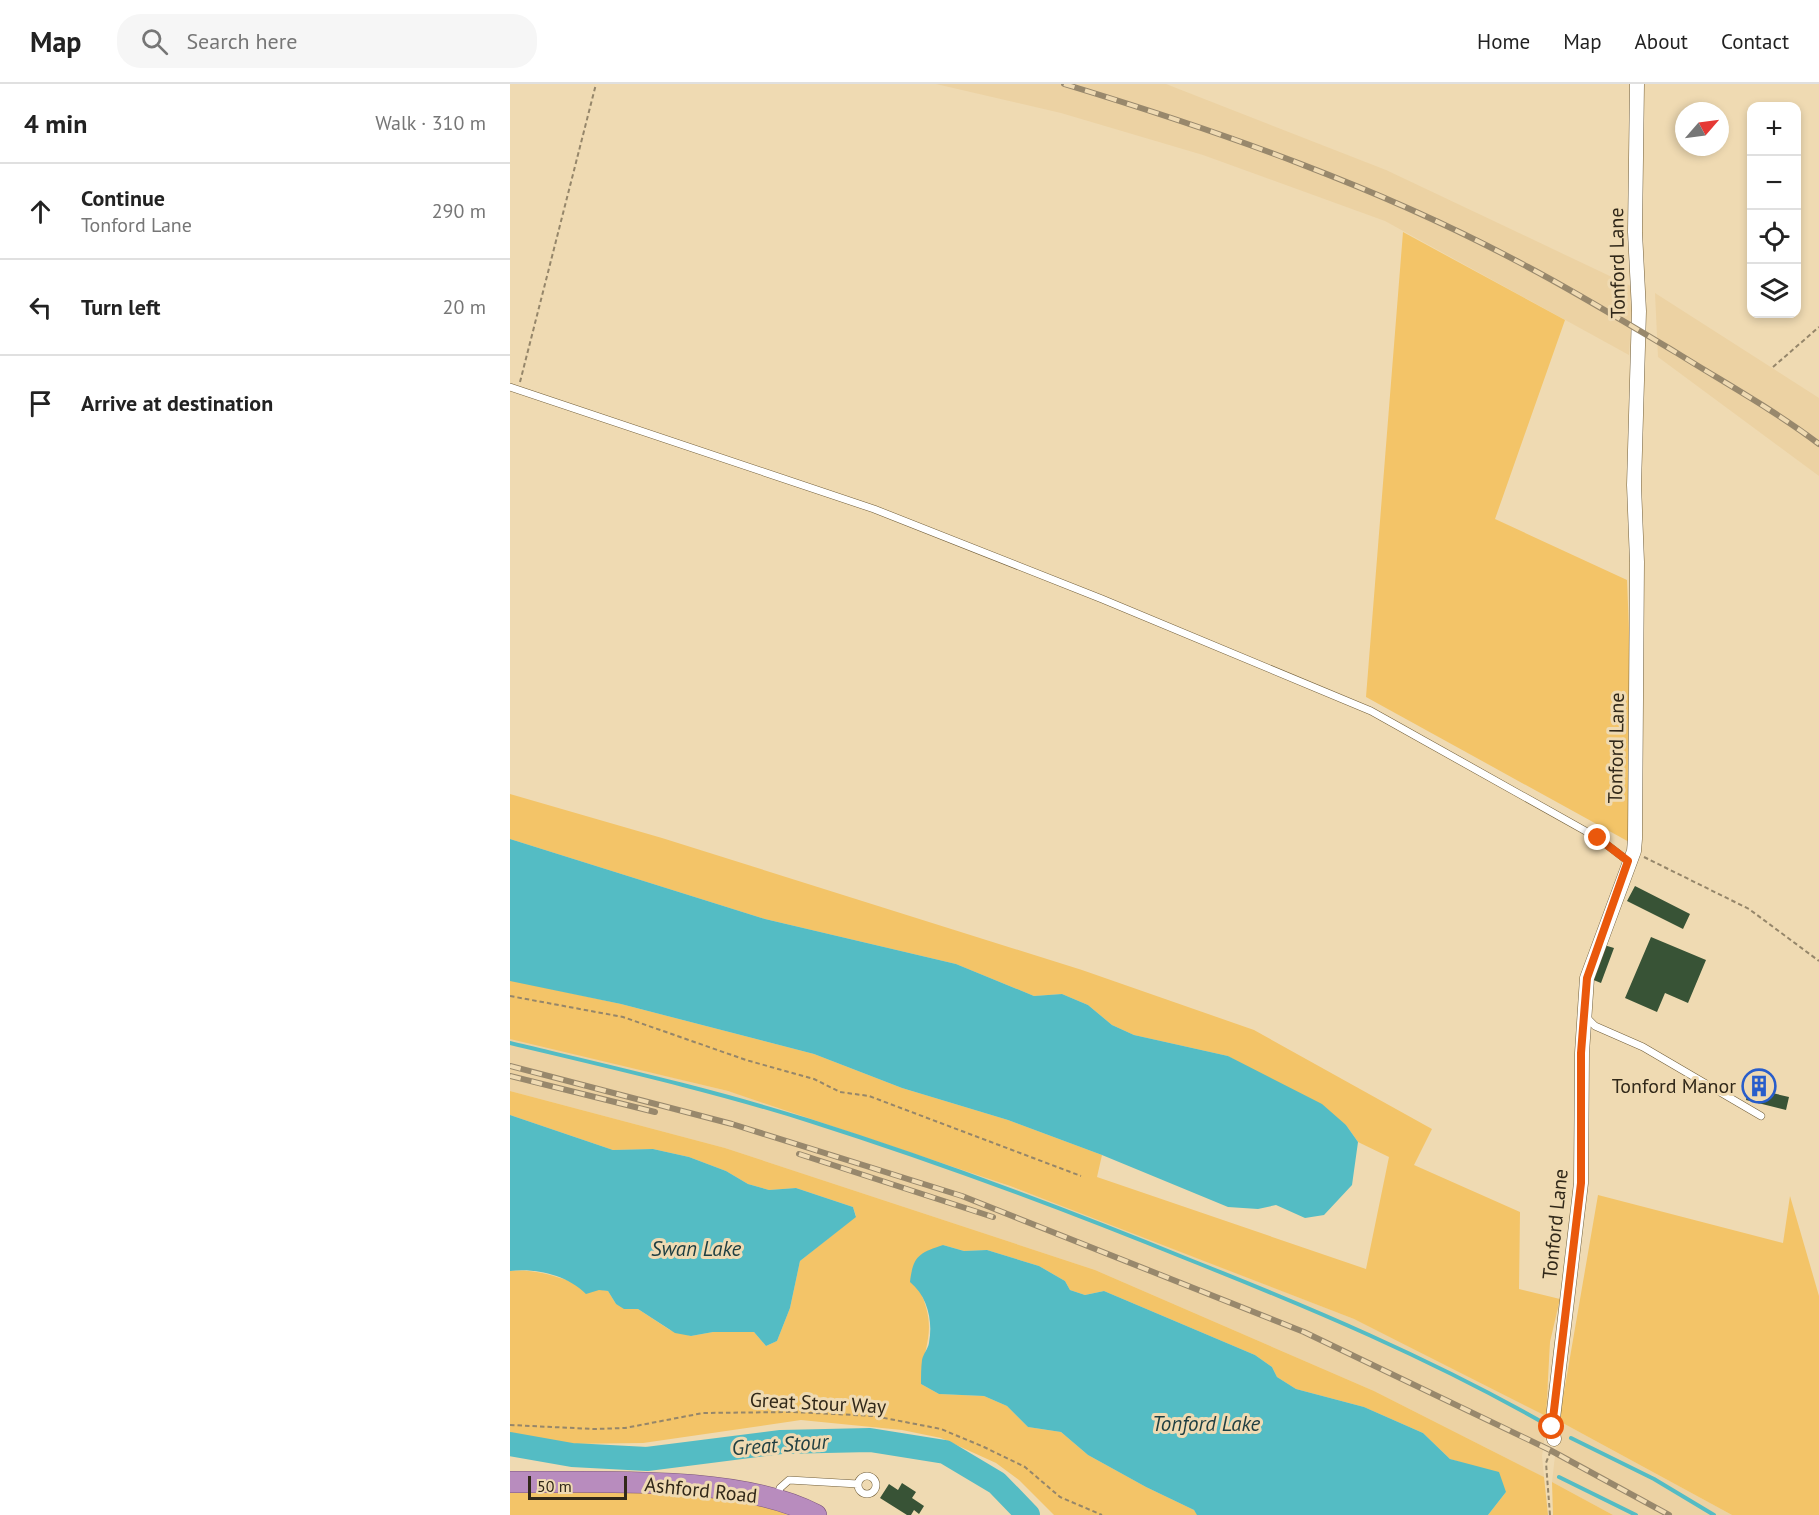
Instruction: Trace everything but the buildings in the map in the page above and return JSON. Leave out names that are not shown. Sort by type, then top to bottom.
[{"type":"highway","name":"Ashford Road","points":[[510,1482],[666,1485],[736,1491],[795,1504],[816,1515]]},
{"type":"street","name":"Tonford Lane","points":[[1554,1439],[1552,1427],[1581,1183],[1584,1015],[1587,978],[1631,856],[1637,584],[1634,485],[1639,311],[1635,232],[1637,84]]},
{"type":"lane","points":[[510,387],[874,509],[1102,599],[1371,711],[1631,856]]},
{"type":"lane","points":[[1584,1015],[1595,1026],[1643,1047],[1761,1116]]},
{"type":"lane","points":[[777,1499],[780,1488],[789,1480],[858,1484]]},
{"type":"path","points":[[518,390],[596,84]]},
{"type":"path","points":[[1773,367],[1819,327]]},
{"type":"path","points":[[1631,856],[1749,909],[1819,961]]},
{"type":"path","points":[[510,996],[623,1017],[746,1060],[814,1079],[840,1092],[869,1096],[1081,1176]]},
{"type":"path","name":"Great Stour Way","points":[[510,1425],[594,1429],[625,1428],[703,1413],[874,1416],[941,1429],[984,1447],[1025,1467],[1060,1497],[1102,1515]]},
{"type":"path","points":[[1550,1515],[1546,1463],[1554,1439]]},
{"type":"shaded area","points":[[936,84],[1166,84],[1386,170],[1633,287],[1629,355],[1385,221],[1203,155],[1061,113]]},
{"type":"shaded area","points":[[1403,232],[1565,320],[1495,519],[1627,580],[1631,679],[1631,843],[1366,697]]},
{"type":"shaded area","points":[[1655,293],[1819,398],[1819,476],[1658,357]]},
{"type":"shaded area","points":[[510,794],[662,838],[1082,970],[1254,1030],[1432,1129],[1414,1165],[1520,1212],[1519,1289],[1560,1299],[1550,1342],[1546,1416],[1354,1319],[1010,1186],[728,1091],[510,1039],[510,980],[621,1004],[814,1054],[902,1088],[1008,1120],[1102,1155],[1097,1177],[1366,1269],[1389,1157],[1358,1142],[1346,1125],[1228,1056],[1134,1035],[1112,1025],[1088,1005],[1062,994],[1034,996],[956,964],[765,919],[510,839]]},
{"type":"shaded area","points":[[510,1038],[728,1091],[810,1115],[1051,1201],[1354,1319],[1492,1387],[1506,1367],[1552,1387],[1542,1456],[1544,1477],[1374,1391],[1095,1270],[725,1148],[510,1091]]},
{"type":"shaded area","points":[[510,1091],[725,1148],[1095,1270],[1374,1391],[1544,1477],[1548,1515],[1488,1515],[1506,1492],[1472,1466],[1450,1459],[1423,1433],[1364,1407],[1296,1389],[1277,1377],[1272,1367],[1255,1355],[1104,1291],[1085,1295],[1070,1290],[1065,1281],[1039,1266],[987,1250],[964,1251],[943,1245],[919,1289],[925,1303],[929,1327],[921,1384],[939,1394],[984,1396],[1007,1406],[1028,1427],[1061,1432],[1088,1455],[1194,1510],[1198,1515],[1054,1515],[1019,1480],[996,1463],[941,1438],[902,1430],[801,1420],[643,1443],[565,1444],[510,1438],[510,1271],[547,1274],[608,1291],[616,1304],[638,1309],[670,1330],[691,1336],[713,1332],[754,1332],[766,1346],[777,1341],[790,1308],[800,1261],[856,1216],[853,1207],[796,1188],[769,1190],[748,1184],[726,1171],[689,1157],[653,1149],[613,1150],[510,1115]]},
{"type":"shaded area","points":[[1598,1195],[1783,1243],[1790,1196],[1819,1296],[1819,1515],[1732,1515],[1559,1421]]},
{"type":"shaded area","points":[[1559,1421],[1732,1515],[1613,1515],[1552,1482]]},
{"type":"shaded area","points":[[1552,1482],[1613,1515],[1553,1515]]},
{"type":"shaded area","points":[[510,1491],[689,1494],[758,1505],[788,1515],[510,1515]]},
{"type":"water","points":[[510,839],[765,919],[956,964],[1034,996],[1062,994],[1088,1005],[1112,1025],[1134,1035],[1228,1056],[1322,1104],[1346,1125],[1358,1142],[1352,1185],[1324,1215],[1305,1218],[1276,1205],[1258,1209],[1228,1207],[1102,1155],[1008,1120],[902,1088],[814,1054],[621,1004],[510,981]]},
{"type":"water","name":"Swan Lake","points":[[510,1115],[613,1150],[653,1149],[689,1157],[726,1171],[748,1184],[769,1190],[796,1188],[853,1207],[856,1217],[800,1261],[790,1308],[777,1341],[766,1346],[754,1332],[713,1332],[691,1336],[675,1333],[638,1309],[624,1309],[616,1304],[608,1291],[599,1290],[586,1294],[570,1282],[551,1274],[510,1271]]},
{"type":"water","name":"Tonford Lake","points":[[943,1245],[964,1251],[987,1250],[1039,1266],[1065,1281],[1070,1290],[1085,1295],[1104,1291],[1255,1355],[1272,1367],[1277,1377],[1296,1389],[1364,1407],[1423,1433],[1450,1459],[1499,1472],[1506,1492],[1488,1515],[1197,1515],[1194,1510],[1088,1455],[1061,1432],[1028,1427],[1007,1406],[984,1396],[939,1394],[921,1384],[922,1360],[929,1343],[930,1326],[925,1302],[910,1282],[911,1273],[915,1261],[923,1253]]},
{"type":"waterway","points":[[510,1043],[661,1079],[773,1110],[906,1153],[1049,1204],[1325,1315],[1456,1376],[1542,1422]]},
{"type":"waterway","points":[[1571,1438],[1654,1479],[1714,1515]]},
{"type":"waterway","name":"Great Stour","points":[[510,1444],[572,1455],[647,1459],[781,1442],[870,1440],[945,1452],[997,1483],[1028,1515]]},
{"type":"waterway","points":[[1559,1477],[1636,1515]]},
{"type":"railway","points":[[1064,84],[1242,142],[1359,187],[1473,238],[1622,320],[1767,408],[1819,444]]},
{"type":"railway","points":[[510,1066],[732,1124],[962,1196],[1304,1332],[1550,1450],[1669,1515]]},
{"type":"railway","points":[[510,1076],[655,1112]]},
{"type":"railway","points":[[799,1154],[993,1217]]},
{"type":"place","name":"Tonford Manor","points":[[1759,1086]]},
{"type":"route","points":[[1552,1427],[1581,1183],[1581,1053],[1587,978],[1628,861],[1598,838]]}]
